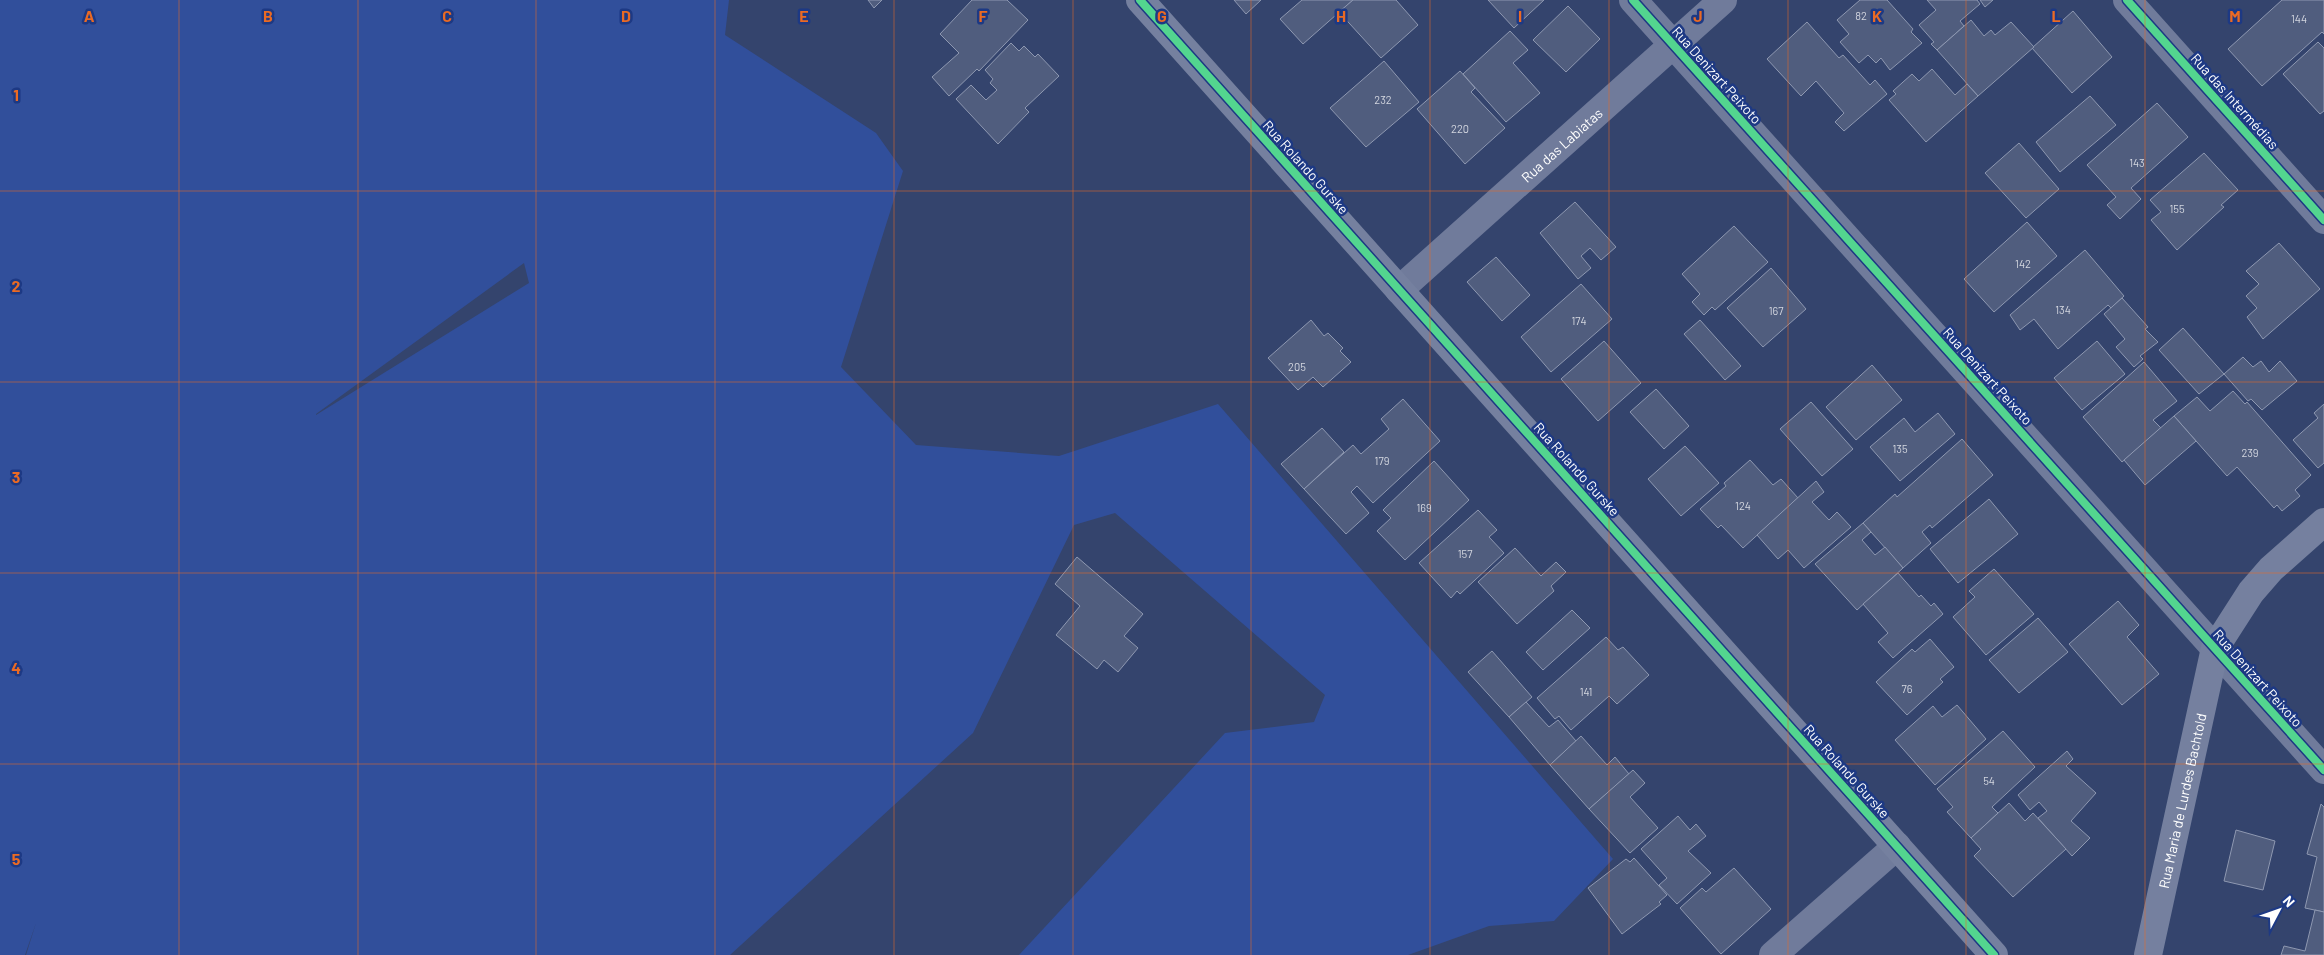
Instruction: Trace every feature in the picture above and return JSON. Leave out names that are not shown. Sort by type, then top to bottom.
[{"type":"street","name":"Rua Rolando Gurske","points":[[1140,0],[1994,955]]},
{"type":"street","name":"Rua Denizart Peixoto","points":[[1633,0],[2324,770]]},
{"type":"street","name":"Rua das Labiatas","points":[[1399,290],[1723,0]]},
{"type":"street","name":"Rua das Intermédias","points":[[2127,0],[2324,220]]},
{"type":"street","points":[[2215,648],[2251,592],[2271,569],[2324,522]]},
{"type":"street","name":"Rua Maria de Lurdes Bachtold","points":[[2148,955],[2215,648]]},
{"type":"street","points":[[1773,955],[1897,846]]},
{"type":"shaded area","points":[[0,0],[729,0],[725,35],[876,133],[903,171],[841,367],[916,445],[1059,456],[1218,404],[1613,859],[1554,921],[1489,926],[1408,955],[1019,955],[1225,733],[1314,722],[1325,695],[1115,513],[1074,525],[973,733],[730,955],[26,955],[36,923],[25,955],[0,955]],"holes":[[[524,263],[529,283],[316,415]]]},
{"type":"building","points":[[868,0],[882,0],[874,8]]},
{"type":"building","points":[[972,0],[1007,0],[1028,20],[979,71],[977,69],[949,96],[932,77],[959,53],[940,34]]},
{"type":"building","points":[[1234,0],[1261,0],[1246,14]]},
{"type":"building","points":[[1302,0],[1353,0],[1303,44],[1280,19]]},
{"type":"building","points":[[1353,0],[1396,0],[1418,25],[1381,58],[1339,12]]},
{"type":"building","points":[[1488,0],[1544,0],[1514,28]]},
{"type":"building","points":[[1860,0],[1887,0],[1913,29],[1911,32],[1922,43],[1890,70],[1881,58],[1876,63],[1868,55],[1859,63],[1840,42],[1849,34],[1837,20]]},
{"type":"building","points":[[1927,0],[1977,0],[1980,4],[1960,21],[1964,26],[1937,50],[1931,44],[1934,42],[1919,25],[1936,10]]},
{"type":"building","points":[[1980,0],[1993,0],[1985,7]]},
{"type":"building","points":[[2282,0],[2324,0],[2324,34],[2322,32],[2262,86],[2228,49]]},
{"type":"building","points":[[1568,6],[1600,39],[1566,72],[1533,40]]},
{"type":"building","points":[[2073,11],[2112,57],[2072,93],[2032,48]]},
{"type":"building","points":[[1971,20],[1984,36],[1991,30],[1995,35],[2011,22],[2034,47],[1978,96],[1937,50]]},
{"type":"building","points":[[1807,22],[1839,58],[1843,55],[1870,85],[1875,80],[1887,94],[1844,131],[1835,122],[1844,113],[1816,81],[1801,96],[1767,59]]},
{"type":"building","points":[[1510,31],[1528,50],[1513,63],[1540,93],[1506,122],[1463,74]]},
{"type":"building","points":[[2318,42],[2324,48],[2324,111],[2320,114],[2283,74]]},
{"type":"building","points":[[1011,43],[1019,51],[1024,46],[1035,57],[1038,54],[1059,76],[1025,108],[1029,112],[998,144],[956,99],[971,85],[986,100],[997,90],[990,83],[993,79],[985,70]]},
{"type":"building","points":[[1384,61],[1419,102],[1366,147],[1330,108]]},
{"type":"building","points":[[1932,69],[1955,95],[1967,84],[1978,96],[1926,142],[1889,100],[1896,94],[1893,91],[1912,74],[1919,81]]},
{"type":"building","points":[[1460,71],[1475,88],[1471,92],[1505,128],[1465,164],[1417,109]]},
{"type":"building","points":[[2090,96],[2116,125],[2060,172],[2036,142]]},
{"type":"building","points":[[2157,103],[2188,137],[2131,188],[2141,199],[2120,219],[2107,205],[2116,197],[2087,165]]},
{"type":"building","points":[[2019,143],[2059,189],[2026,218],[1985,173]]},
{"type":"building","points":[[2204,153],[2238,190],[2221,205],[2224,207],[2177,250],[2151,220],[2161,212],[2150,200]]},
{"type":"building","points":[[1575,202],[1616,247],[1601,260],[1590,248],[1581,256],[1591,268],[1578,279],[1540,233]]},
{"type":"building","points":[[2027,222],[2057,256],[1994,312],[1964,279]]},
{"type":"building","points":[[1734,226],[1768,262],[1715,310],[1712,307],[1704,315],[1692,302],[1700,294],[1682,274]]},
{"type":"building","points":[[2279,243],[2320,289],[2263,339],[2247,317],[2257,308],[2246,296],[2259,284],[2246,271]]},
{"type":"building","points":[[2085,250],[2124,296],[2111,308],[2108,305],[2058,349],[2034,319],[2020,330],[2010,315]]},
{"type":"building","points":[[1496,257],[1530,295],[1502,321],[1467,282]]},
{"type":"building","points":[[1771,268],[1806,309],[1763,347],[1727,308]]},
{"type":"building","points":[[1581,284],[1612,319],[1551,372],[1521,337]]},
{"type":"building","points":[[2122,298],[2148,327],[2145,329],[2158,342],[2140,356],[2143,359],[2134,367],[2116,347],[2125,339],[2104,314]]},
{"type":"building","points":[[1311,320],[1324,336],[1328,333],[1343,348],[1340,351],[1351,362],[1323,387],[1313,377],[1298,390],[1268,358]]},
{"type":"building","points":[[1700,320],[1741,366],[1725,380],[1684,334]]},
{"type":"building","points":[[2183,328],[2224,374],[2199,394],[2159,350]]},
{"type":"building","points":[[1604,341],[1641,383],[1598,421],[1561,379]]},
{"type":"building","points":[[2097,341],[2125,374],[2082,410],[2054,378]]},
{"type":"building","points":[[2243,357],[2253,367],[2261,361],[2269,372],[2280,361],[2297,381],[2262,410],[2251,399],[2248,401],[2224,374]]},
{"type":"building","points":[[2144,362],[2177,401],[2153,420],[2161,428],[2122,462],[2083,417]]},
{"type":"building","points":[[1872,365],[1902,400],[1856,440],[1826,407]]},
{"type":"building","points":[[1656,389],[1689,426],[1664,449],[1630,412]]},
{"type":"building","points":[[2233,391],[2245,404],[2247,402],[2311,475],[2295,490],[2300,496],[2282,511],[2277,505],[2274,508],[2237,467],[2227,476],[2174,416],[2197,397],[2210,411]]},
{"type":"building","points":[[1403,399],[1440,441],[1373,503],[1357,486],[1351,492],[1369,513],[1346,534],[1304,489],[1353,445],[1361,454],[1389,429],[1381,419]]},
{"type":"building","points":[[1811,402],[1853,449],[1822,476],[1780,429]]},
{"type":"building","points":[[2324,404],[2324,463],[2318,468],[2293,440],[2318,418],[2314,413]]},
{"type":"building","points":[[1938,413],[1955,434],[1900,481],[1870,447],[1904,418],[1915,432]]},
{"type":"building","points":[[2174,416],[2196,441],[2145,485],[2124,460]]},
{"type":"building","points":[[1322,428],[1344,452],[1304,489],[1281,464]]},
{"type":"building","points":[[1962,439],[1993,475],[1932,528],[1930,525],[1922,532],[1931,543],[1903,568],[1863,523],[1895,494],[1897,497]]},
{"type":"building","points":[[1685,446],[1719,483],[1681,516],[1648,479]]},
{"type":"building","points":[[1750,460],[1773,485],[1781,479],[1798,498],[1743,548],[1721,525],[1718,528],[1700,509],[1726,486],[1724,483]]},
{"type":"building","points":[[1434,461],[1469,500],[1405,560],[1377,531],[1391,518],[1383,510]]},
{"type":"building","points":[[1816,481],[1824,492],[1812,502],[1829,520],[1837,512],[1851,527],[1804,568],[1788,550],[1778,559],[1757,535]]},
{"type":"building","points":[[1989,499],[2018,534],[1958,583],[1930,549]]},
{"type":"building","points":[[1478,510],[1497,530],[1489,537],[1504,553],[1460,594],[1457,591],[1451,598],[1419,563]]},
{"type":"building","points":[[1863,523],[1871,532],[1862,540],[1875,555],[1885,547],[1903,568],[1857,610],[1815,564]]},
{"type":"building","points":[[1515,548],[1541,576],[1556,562],[1566,572],[1551,586],[1554,591],[1517,624],[1478,582]]},
{"type":"building","points":[[1077,557],[1143,614],[1124,636],[1138,648],[1118,672],[1104,660],[1097,669],[1056,635],[1080,606],[1055,584]]},
{"type":"building","points":[[1994,569],[2034,614],[1986,655],[1953,617],[1975,597],[1969,591]]},
{"type":"building","points":[[1898,573],[1919,597],[1921,595],[1931,606],[1934,603],[1943,614],[1893,658],[1878,642],[1888,633],[1863,604]]},
{"type":"building","points":[[2118,601],[2139,625],[2127,637],[2159,674],[2122,705],[2069,644]]},
{"type":"building","points":[[1572,610],[1590,628],[1543,670],[1526,652]]},
{"type":"building","points":[[2038,618],[2068,652],[2019,693],[1989,660]]},
{"type":"building","points":[[1606,637],[1618,650],[1623,647],[1649,675],[1617,704],[1609,696],[1571,730],[1559,716],[1555,719],[1537,698]]},
{"type":"building","points":[[1930,639],[1954,667],[1940,679],[1943,682],[1907,715],[1876,682],[1912,649],[1915,652]]},
{"type":"building","points":[[1492,651],[1532,697],[1509,717],[1468,672]]},
{"type":"building","points":[[1526,702],[1549,727],[1558,720],[1576,741],[1550,765],[1509,717]]},
{"type":"building","points":[[1957,705],[1986,739],[1935,785],[1895,740],[1933,706],[1942,717]]},
{"type":"building","points":[[2003,731],[2035,767],[1992,807],[1998,813],[1971,838],[1947,812],[1953,807],[1937,789]]},
{"type":"building","points":[[1581,736],[1607,765],[1615,757],[1629,774],[1589,809],[1550,765]]},
{"type":"building","points":[[2067,751],[2073,759],[2066,766],[2096,793],[2071,821],[2090,838],[2072,856],[2038,818],[2047,811],[2039,802],[2030,810],[2018,795]]},
{"type":"building","points":[[1633,770],[1645,783],[1630,797],[1658,828],[1630,853],[1589,809]]},
{"type":"building","points":[[2009,803],[2025,821],[2033,813],[2066,849],[2013,897],[1974,856],[1981,849],[1971,838]]},
{"type":"building","points":[[2321,804],[2324,807],[2324,912],[2305,908],[2317,857],[2307,854]]},
{"type":"building","points":[[1678,816],[1690,830],[1696,824],[1706,836],[1688,851],[1711,873],[1677,904],[1659,885],[1667,878],[1641,849]]},
{"type":"building","points":[[2236,830],[2275,841],[2263,890],[2224,881]]},
{"type":"building","points":[[1634,858],[1667,895],[1659,902],[1661,904],[1622,934],[1588,888],[1626,859],[1630,862]]},
{"type":"building","points":[[1734,868],[1771,909],[1721,954],[1680,908],[1702,888],[1706,892]]},
{"type":"building","points":[[2315,910],[2324,912],[2324,955],[2281,955],[2284,946],[2305,951]]},
{"type":"cycle path","points":[[1140,0],[1994,955]]},
{"type":"cycle path","points":[[1633,0],[2324,770]]},
{"type":"cycle path","points":[[2127,0],[2324,220]]}]
